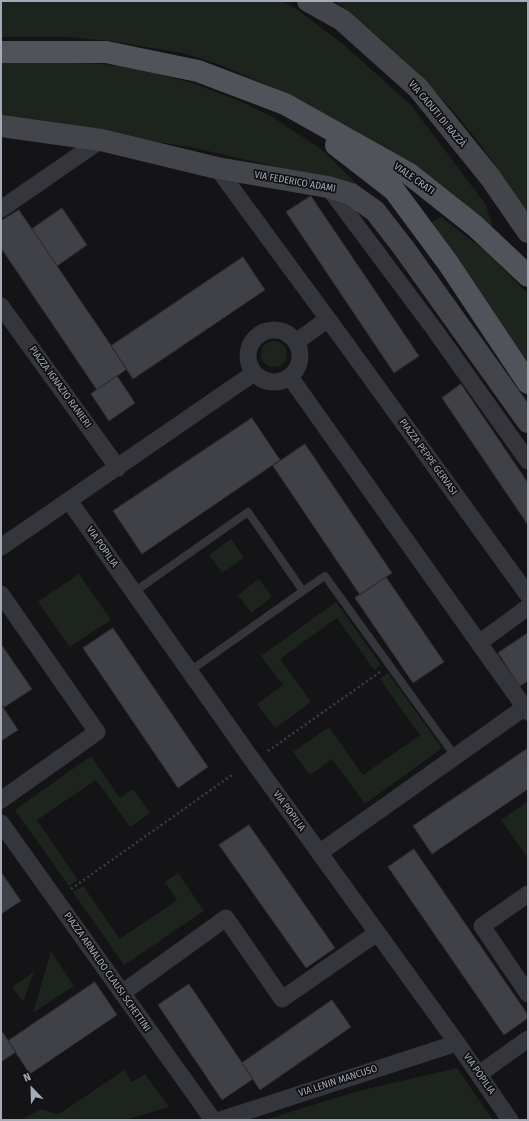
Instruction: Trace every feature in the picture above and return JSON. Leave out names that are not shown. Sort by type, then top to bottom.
[{"type":"main road","points":[[1,52],[106,52],[198,71],[285,104],[394,190],[448,263],[528,383]]},
{"type":"main road","name":"VIALE CRATI","points":[[285,104],[408,173],[475,226],[528,276]]},
{"type":"street","name":"VIA CADUTI DI RAZZÀ","points":[[308,1],[342,20],[418,88],[490,177],[528,232]]},
{"type":"street","name":"VIA FEDERICO ADAMI","points":[[1,126],[101,140],[217,168],[328,187],[352,194],[375,211],[408,253],[528,422]]},
{"type":"street","points":[[1,209],[101,140]]},
{"type":"street","name":"PIAZZA PEPPE GERVASI","points":[[217,168],[328,318],[528,595]]},
{"type":"street","points":[[328,187],[434,330],[528,461]]},
{"type":"street","name":"PIAZZA IGNAZIO RANIERI","points":[[1,306],[118,468]]},
{"type":"street","points":[[296,342],[328,318]]},
{"type":"street","points":[[267,331],[283,332],[296,342],[300,351],[300,360],[297,368],[290,377],[275,383],[266,382],[254,374],[248,363],[247,355],[253,340],[260,334],[267,331]]},
{"type":"street","points":[[1,548],[254,374]]},
{"type":"street","points":[[290,377],[527,708],[455,756],[319,853]]},
{"type":"street","name":"VIA POPILIA","points":[[70,502],[319,853],[457,1043],[510,1120]]},
{"type":"street","points":[[1,594],[97,732],[1,800]]},
{"type":"street","points":[[479,643],[528,607]]},
{"type":"street","name":"PIAZZA ARNALDO CLAUSI SCHETTINI","points":[[1,823],[213,1120]]},
{"type":"street","points":[[528,894],[482,926],[528,994]]},
{"type":"street","points":[[122,993],[226,918],[282,999],[377,933]]},
{"type":"street","points":[[479,1074],[528,1039]]},
{"type":"street","name":"VIA LENIN MANCUSO","points":[[220,1120],[457,1043]]},
{"type":"lane","points":[[134,592],[248,512],[303,591]]},
{"type":"lane","points":[[190,671],[325,576],[455,756]]},
{"type":"path","points":[[268,751],[389,666]]},
{"type":"path","points":[[71,889],[232,775]]},
{"type":"shaded area","points":[[1,1],[282,1],[295,8],[344,45],[411,105],[486,205],[492,225],[486,225],[274,88],[218,64],[182,53],[111,41],[68,37],[1,37]]},
{"type":"shaded area","points":[[335,1],[528,1],[528,212],[478,142],[445,102],[392,49]]},
{"type":"shaded area","points":[[48,62],[104,64],[140,69],[192,83],[240,101],[271,116],[321,149],[359,186],[195,148],[1,116],[1,63]]},
{"type":"shaded area","points":[[441,217],[485,251],[528,294],[528,363],[431,227],[433,221]]},
{"type":"shaded area","points":[[274,341],[283,345],[287,354],[283,363],[274,367],[265,363],[261,354],[265,345]]},
{"type":"shaded area","points":[[231,539],[244,558],[222,573],[209,555]]},
{"type":"shaded area","points":[[79,574],[111,620],[70,647],[38,602]]},
{"type":"shaded area","points":[[259,579],[272,597],[251,613],[238,595]]},
{"type":"shaded area","points":[[336,602],[381,665],[374,670],[337,618],[280,659],[311,702],[275,728],[257,704],[283,685],[261,656]]},
{"type":"shaded area","points":[[388,673],[442,748],[365,804],[332,759],[310,775],[293,752],[329,727],[363,775],[420,735],[380,679]]},
{"type":"shaded area","points":[[91,756],[120,798],[133,789],[150,813],[130,827],[96,780],[37,820],[78,880],[69,886],[15,810]]},
{"type":"shaded area","points":[[528,801],[528,858],[501,820]]},
{"type":"shaded area","points":[[178,873],[204,911],[124,965],[73,892],[83,886],[120,939],[177,900],[165,882]]},
{"type":"shaded area","points":[[51,951],[74,986],[33,1013]]},
{"type":"shaded area","points":[[34,972],[23,1002],[12,987]]},
{"type":"shaded area","points":[[457,1068],[493,1120],[264,1120],[358,1091]]},
{"type":"shaded area","points":[[124,1070],[132,1082],[145,1074],[169,1107],[125,1120],[22,1120],[40,1109],[59,1114]]},
{"type":"building","points":[[311,196],[419,356],[394,373],[286,212]]},
{"type":"building","points":[[62,208],[87,245],[57,266],[32,229]]},
{"type":"building","points":[[19,210],[127,369],[97,390],[1,248],[1,221]]},
{"type":"building","points":[[243,257],[265,290],[133,379],[111,346]]},
{"type":"building","points":[[117,376],[135,403],[109,421],[91,394]]},
{"type":"building","points":[[461,384],[528,483],[528,525],[442,398]]},
{"type":"building","points":[[252,418],[280,460],[142,554],[113,511]]},
{"type":"building","points":[[305,444],[392,573],[360,595],[273,466]]},
{"type":"building","points":[[386,577],[444,662],[413,683],[355,598]]},
{"type":"building","points":[[113,628],[208,767],[178,788],[83,648]]},
{"type":"building","points":[[528,633],[528,681],[520,686],[498,653]]},
{"type":"building","points":[[1,644],[32,689],[3,708],[1,704]]},
{"type":"building","points":[[1,704],[18,730],[1,741]]},
{"type":"building","points":[[527,749],[528,789],[432,854],[413,826]]},
{"type":"building","points":[[249,825],[335,948],[306,968],[219,845]]},
{"type":"building","points":[[414,849],[528,1015],[528,1018],[504,1035],[388,867]]},
{"type":"building","points":[[1,872],[21,901],[1,914]]},
{"type":"building","points":[[95,982],[117,1015],[30,1074],[8,1041]]},
{"type":"building","points":[[189,984],[253,1079],[222,1100],[158,1005]]},
{"type":"building","points":[[332,1000],[351,1027],[260,1090],[242,1063]]},
{"type":"building","points":[[1,1030],[16,1052],[1,1062]]}]
